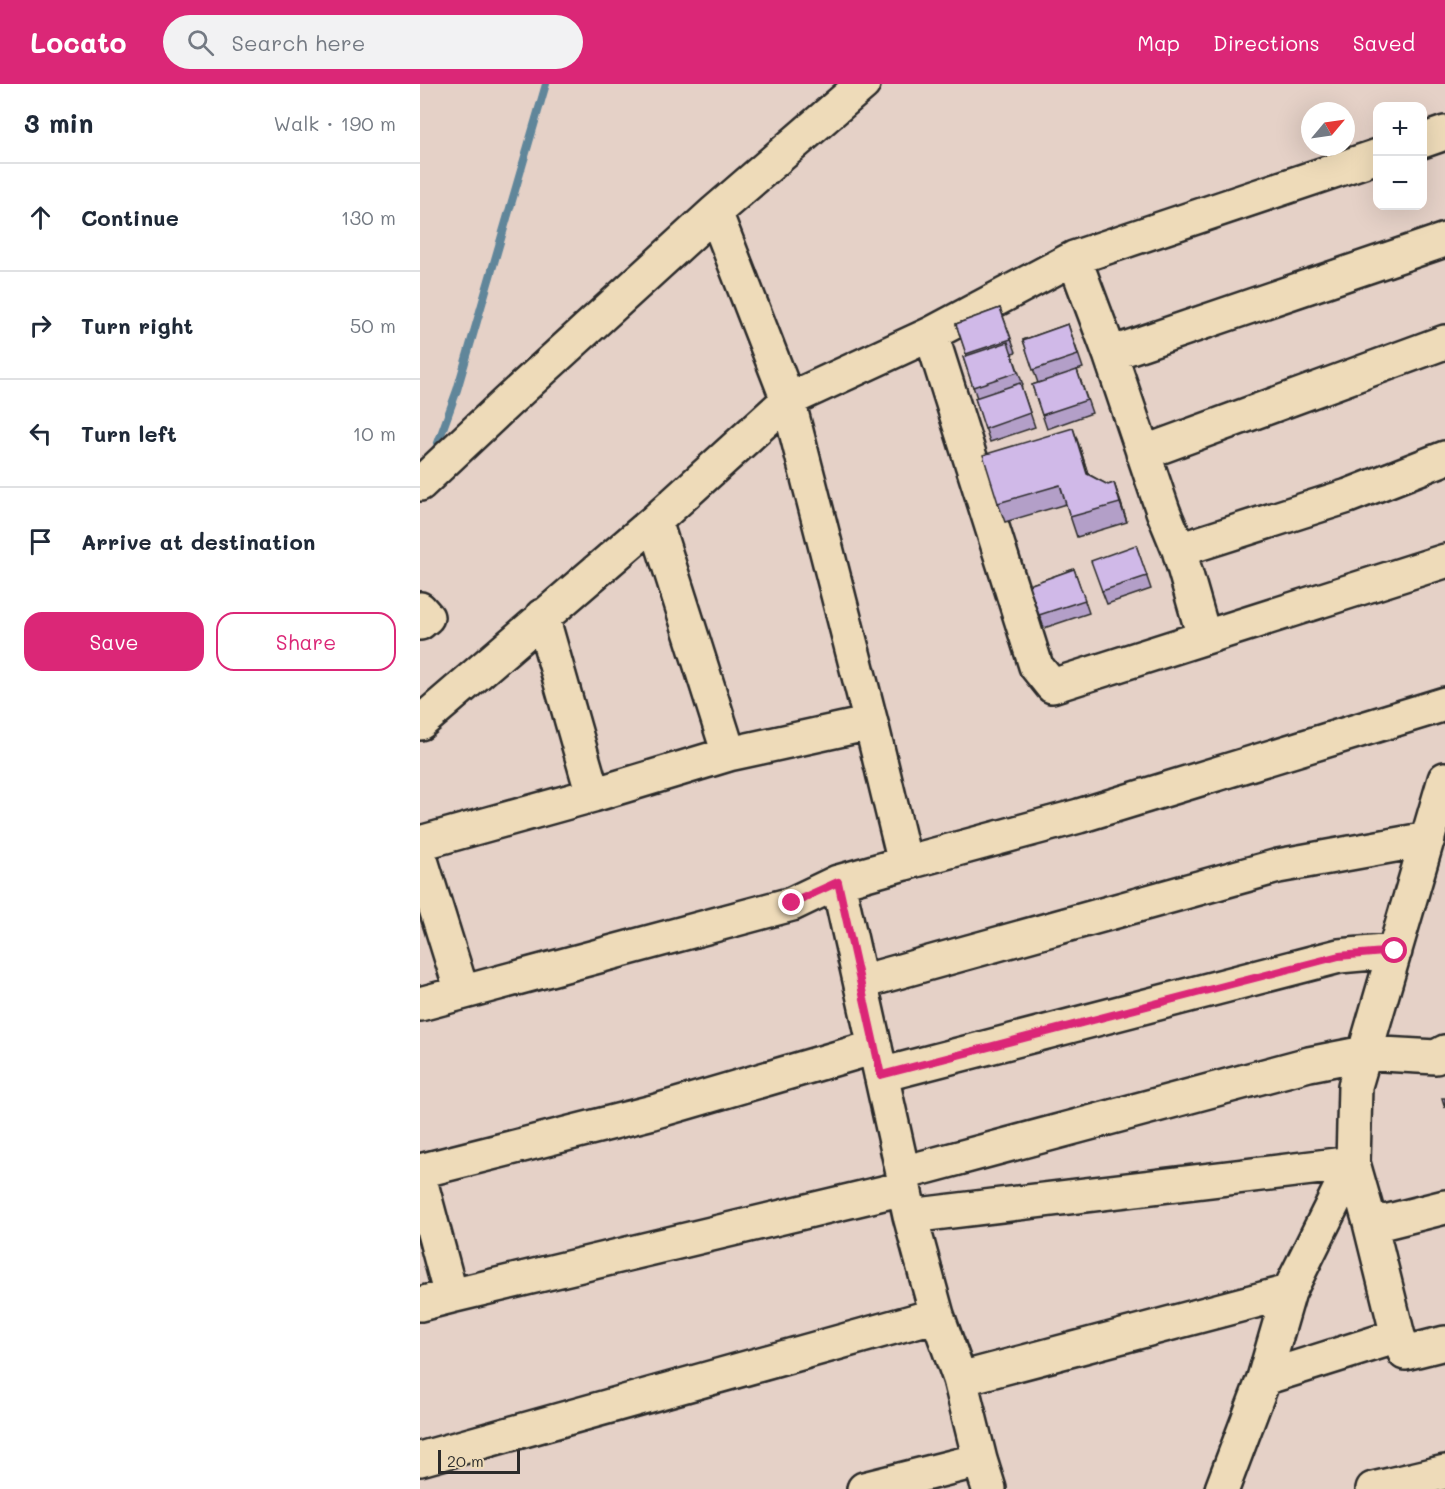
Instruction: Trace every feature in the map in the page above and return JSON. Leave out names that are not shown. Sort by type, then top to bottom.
[{"type":"street","points":[[420,484],[715,212],[862,84]]},
{"type":"street","points":[[1427,139],[1445,134]]},
{"type":"street","points":[[420,723],[655,521],[788,400],[931,334],[1074,258],[1373,157]]},
{"type":"street","points":[[715,212],[788,400],[872,723],[905,863]]},
{"type":"street","points":[[1110,354],[1445,240]]},
{"type":"street","points":[[1074,258],[1179,550],[1204,637]]},
{"type":"street","points":[[931,334],[1036,666],[1052,686],[1445,561]]},
{"type":"street","points":[[1143,453],[1445,342]]},
{"type":"street","points":[[1179,550],[1348,496],[1445,458]]},
{"type":"street","points":[[655,521],[729,754]]},
{"type":"street","points":[[420,609],[427,617],[420,623]]},
{"type":"street","points":[[542,616],[593,795]]},
{"type":"street","points":[[420,1004],[792,903],[838,882],[1079,816],[1445,704]]},
{"type":"street","points":[[420,843],[729,754],[872,723]]},
{"type":"street","points":[[1445,779],[1355,1086],[1353,1163],[1398,1335],[1405,1353],[1445,1343]]},
{"type":"street","points":[[861,982],[1278,866],[1428,839]]},
{"type":"street","points":[[420,856],[462,992]]},
{"type":"street","points":[[838,882],[906,1192],[937,1315],[960,1379],[985,1474],[864,1489]]},
{"type":"street","points":[[420,1171],[653,1112],[1339,956],[1395,951]]},
{"type":"street","points":[[420,1304],[906,1192],[1309,1064],[1365,1053],[1436,1057],[1445,1052]]},
{"type":"street","points":[[906,1192],[1353,1163]]},
{"type":"street","points":[[1222,1489],[1264,1378],[1289,1292],[1353,1163]]},
{"type":"street","points":[[420,1180],[451,1296]]},
{"type":"street","points":[[1369,1219],[1385,1222],[1445,1207]]},
{"type":"street","points":[[960,1379],[1289,1292]]},
{"type":"street","points":[[420,1459],[937,1315]]},
{"type":"street","points":[[1264,1378],[1398,1335]]},
{"type":"street","points":[[1373,1489],[1445,1472]]},
{"type":"building","points":[[1000,308],[1011,339],[966,354],[956,324]]},
{"type":"building","points":[[1068,324],[1078,355],[1033,370],[1023,340]]},
{"type":"building","points":[[1008,342],[1018,372],[973,387],[963,357]]},
{"type":"building","points":[[1077,370],[1087,400],[1042,415],[1032,385]]},
{"type":"building","points":[[1020,383],[1030,413],[985,429],[975,398]]},
{"type":"building","points":[[1073,428],[1087,474],[1108,485],[1114,483],[1120,503],[1070,517],[1060,485],[998,503],[983,455]]},
{"type":"building","points":[[1136,545],[1147,576],[1102,591],[1091,561]]},
{"type":"building","points":[[1074,569],[1085,600],[1039,615],[1029,585]]},
{"type":"waterway","points":[[434,454],[457,390],[546,84]]},
{"type":"route","points":[[792,903],[838,882],[881,1075],[1339,956],[1395,951]]}]
